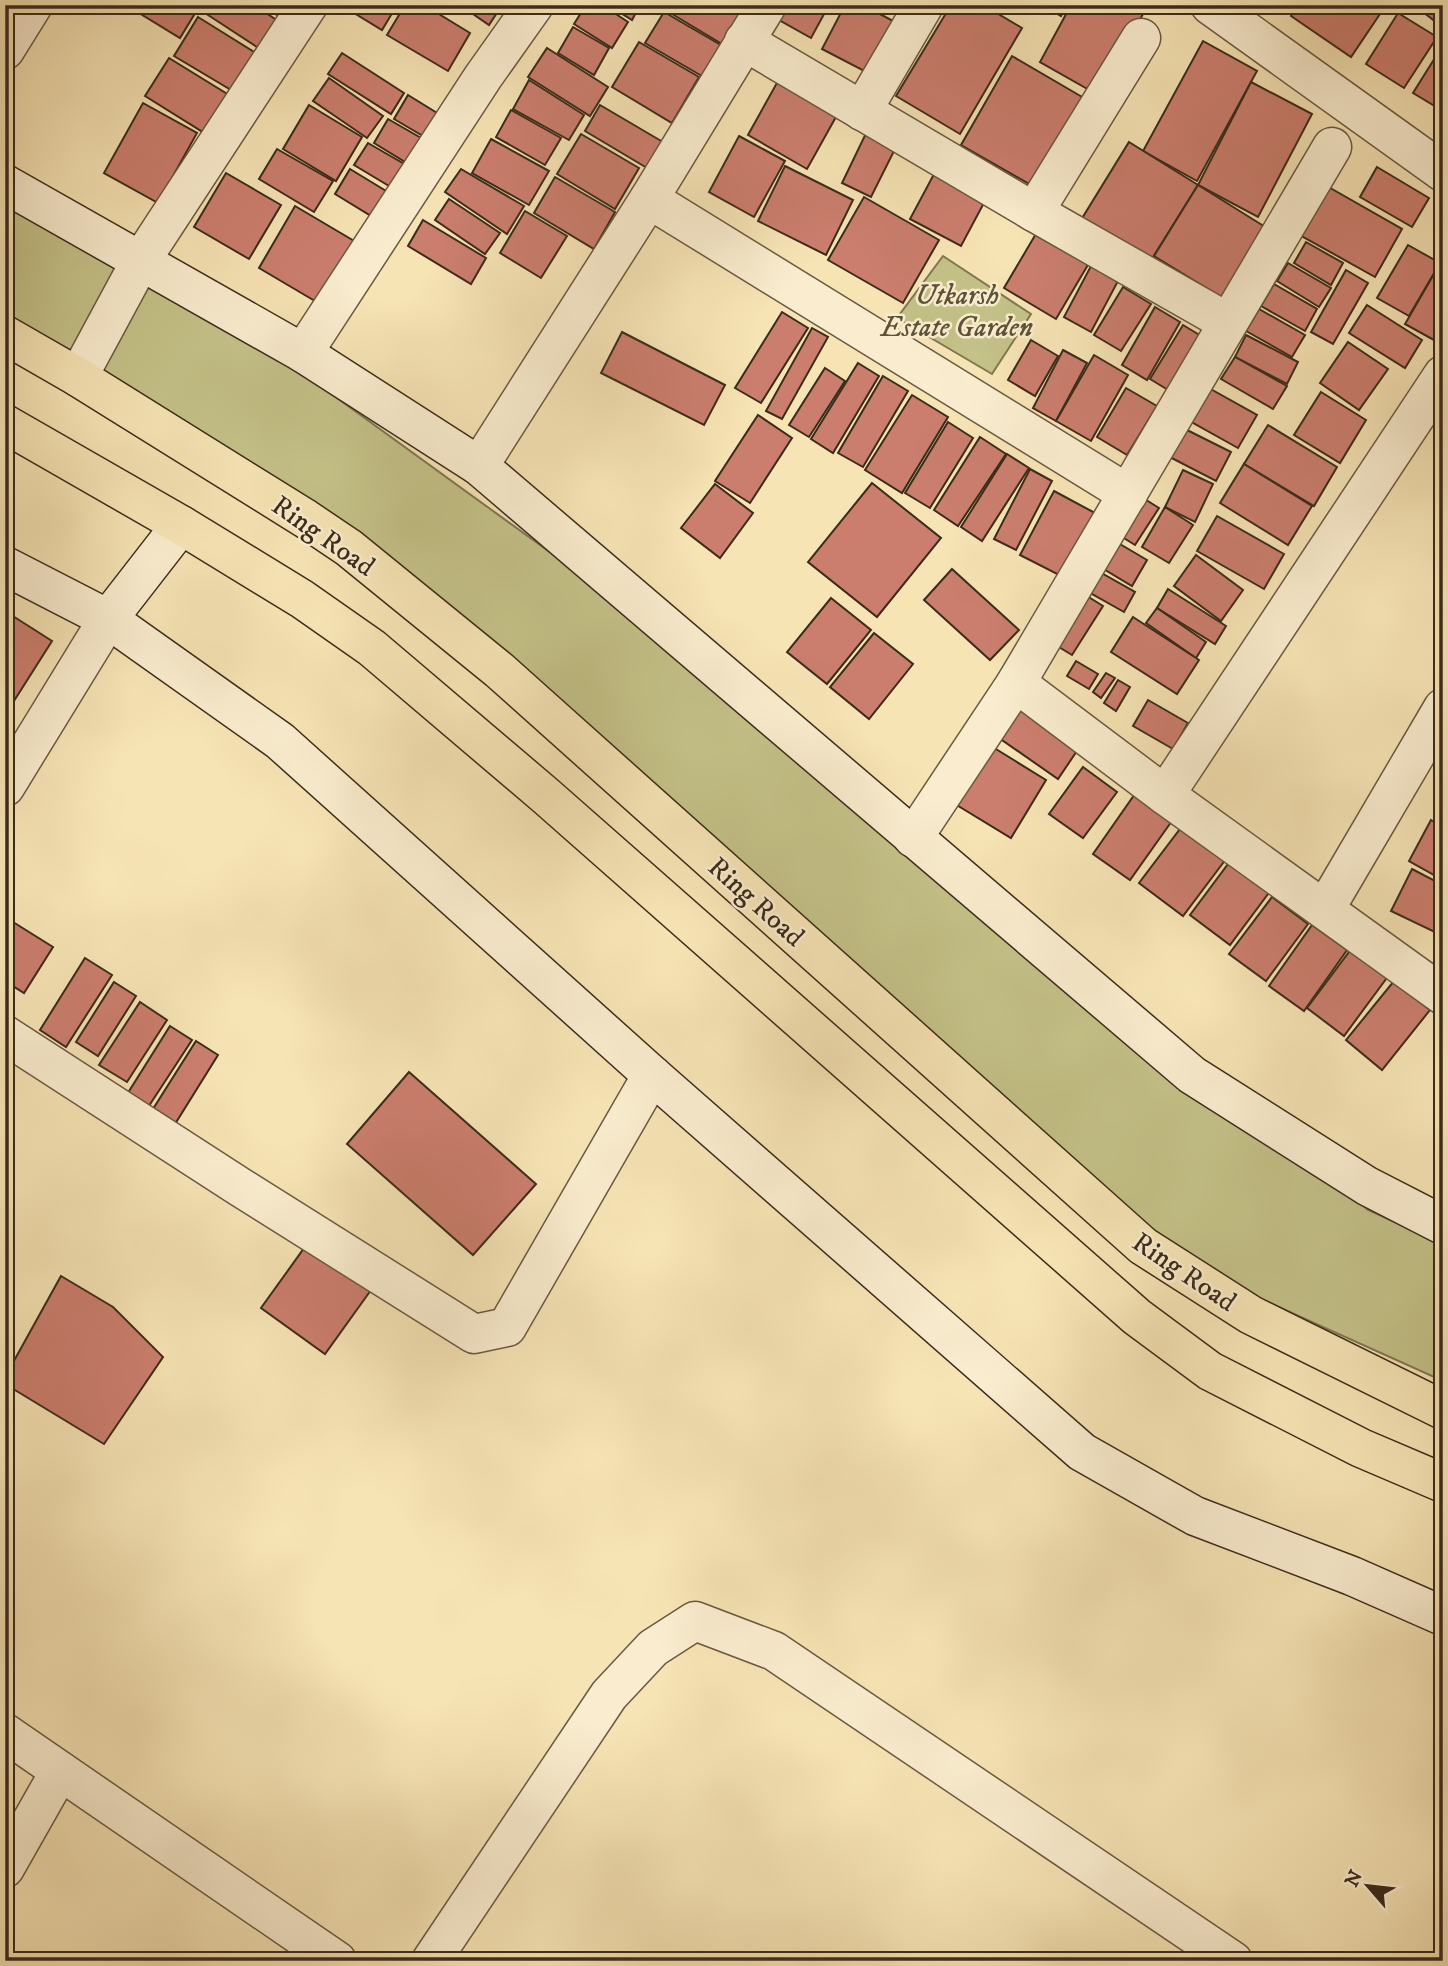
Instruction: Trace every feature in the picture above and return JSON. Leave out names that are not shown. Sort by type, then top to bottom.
[{"type":"main road","name":"Ring Road","points":[[5,335],[78,377],[349,548],[499,670],[1143,1246],[1251,1315],[1443,1410]]},
{"type":"main road","points":[[5,424],[181,524],[302,599],[372,648],[546,796],[1137,1317],[1210,1371],[1361,1448],[1443,1483]]},
{"type":"street","points":[[5,50],[33,5]]},
{"type":"street","points":[[78,377],[140,262],[308,5]]},
{"type":"street","points":[[303,353],[483,78],[534,5]]},
{"type":"street","points":[[478,466],[649,199],[767,5]]},
{"type":"street","points":[[862,111],[923,5]]},
{"type":"street","points":[[1210,5],[1443,172]]},
{"type":"street","points":[[1034,212],[1141,38]]},
{"type":"street","points":[[744,41],[1227,322]]},
{"type":"street","points":[[913,838],[1016,682],[1332,147]]},
{"type":"street","points":[[5,184],[303,353],[478,466],[1192,1075],[1367,1186],[1443,1225]]},
{"type":"street","points":[[649,199],[1128,494]]},
{"type":"street","points":[[1165,795],[1443,375]]},
{"type":"street","points":[[5,787],[108,619],[181,524]]},
{"type":"street","points":[[5,566],[108,619],[280,741],[652,1075],[1082,1452],[1195,1516],[1352,1576],[1443,1616]]},
{"type":"street","points":[[1016,682],[1165,795],[1443,995]]},
{"type":"street","points":[[1325,909],[1443,708]]},
{"type":"street","points":[[5,1035],[240,1188],[474,1334],[507,1327],[652,1075]]},
{"type":"street","points":[[431,1961],[610,1695],[653,1648],[695,1621],[774,1651],[1233,1961]]},
{"type":"street","points":[[5,1733],[337,1961]]},
{"type":"street","points":[[5,1868],[60,1771]]},
{"type":"green space","points":[[5,168],[72,206],[649,624],[1368,1210],[1443,1244],[1443,1381],[1143,1246],[306,519],[5,340]]},
{"type":"green space","name":"Utkarsh Estate Garden","points":[[943,256],[1031,314],[992,374],[897,318]]},
{"type":"building","points":[[126,5],[188,5],[197,10],[180,38]]},
{"type":"building","points":[[193,5],[208,5],[204,12]]},
{"type":"building","points":[[210,5],[254,5],[281,23],[263,51],[205,13]]},
{"type":"building","points":[[261,5],[295,5],[285,20]]},
{"type":"building","points":[[341,5],[397,5],[382,30]]},
{"type":"building","points":[[405,5],[424,5],[470,33],[448,71],[387,35]]},
{"type":"building","points":[[460,5],[502,5],[489,25]]},
{"type":"building","points":[[586,5],[602,5],[628,22],[612,48],[574,24]]},
{"type":"building","points":[[608,5],[640,5],[632,20]]},
{"type":"building","points":[[678,5],[732,5],[747,14],[727,47],[672,14]]},
{"type":"building","points":[[778,5],[829,5],[811,38],[772,16]]},
{"type":"building","points":[[845,5],[863,5],[895,22],[868,73],[822,49]]},
{"type":"building","points":[[951,5],[983,5],[1022,28],[960,134],[896,96]]},
{"type":"building","points":[[1043,5],[1067,5],[1061,16]]},
{"type":"building","points":[[1071,5],[1148,5],[1098,95],[1040,62]]},
{"type":"building","points":[[1298,5],[1386,5],[1351,57],[1291,16]]},
{"type":"building","points":[[1414,5],[1443,5],[1441,26]]},
{"type":"building","points":[[664,12],[726,48],[707,79],[645,43]]},
{"type":"building","points":[[1398,13],[1437,37],[1404,88],[1366,64]]},
{"type":"building","points":[[198,17],[259,55],[236,93],[174,56]]},
{"type":"building","points":[[573,27],[609,48],[594,75],[558,53]]},
{"type":"building","points":[[1203,41],[1257,71],[1197,181],[1143,151]]},
{"type":"building","points":[[639,42],[699,77],[672,123],[612,87]]},
{"type":"building","points":[[1443,45],[1443,111],[1413,93]]},
{"type":"building","points":[[547,48],[608,87],[590,116],[528,77]]},
{"type":"building","points":[[342,53],[404,93],[391,114],[328,74]]},
{"type":"building","points":[[1012,56],[1089,101],[1038,189],[961,145]]},
{"type":"building","points":[[169,58],[229,95],[206,134],[145,96]]},
{"type":"building","points":[[329,78],[383,116],[367,138],[313,101]]},
{"type":"building","points":[[529,80],[584,115],[569,140],[513,109]]},
{"type":"building","points":[[778,81],[837,115],[807,169],[748,135]]},
{"type":"building","points":[[1251,82],[1312,114],[1258,217],[1198,185]]},
{"type":"building","points":[[408,95],[442,116],[428,139],[394,119]]},
{"type":"building","points":[[143,103],[197,133],[158,203],[104,173]]},
{"type":"building","points":[[309,105],[362,137],[336,181],[283,149]]},
{"type":"building","points":[[600,105],[668,145],[652,171],[585,131]]},
{"type":"building","points":[[511,110],[561,138],[545,165],[496,137]]},
{"type":"building","points":[[388,119],[430,143],[415,168],[374,143]]},
{"type":"building","points":[[870,125],[900,139],[871,197],[842,183]]},
{"type":"building","points":[[581,134],[639,168],[615,209],[557,174]]},
{"type":"building","points":[[739,136],[785,161],[754,217],[709,192]]},
{"type":"building","points":[[491,139],[549,171],[529,205],[472,173]]},
{"type":"building","points":[[1129,142],[1198,185],[1150,262],[1081,220]]},
{"type":"building","points":[[368,143],[413,169],[399,192],[354,165]]},
{"type":"building","points":[[277,149],[333,181],[314,212],[259,179]]},
{"type":"building","points":[[785,166],[853,200],[826,255],[758,221]]},
{"type":"building","points":[[1377,167],[1429,198],[1412,227],[1360,197]]},
{"type":"building","points":[[350,169],[396,197],[381,222],[335,194]]},
{"type":"building","points":[[461,169],[524,206],[507,234],[445,192]]},
{"type":"building","points":[[226,173],[281,205],[249,259],[194,227]]},
{"type":"building","points":[[934,174],[985,201],[961,246],[910,219]]},
{"type":"building","points":[[555,177],[615,212],[594,249],[534,213]]},
{"type":"building","points":[[1198,185],[1270,230],[1226,300],[1154,256]]},
{"type":"building","points":[[1325,185],[1402,229],[1375,277],[1298,234]]},
{"type":"building","points":[[864,197],[939,240],[903,303],[828,260]]},
{"type":"building","points":[[449,199],[500,233],[485,254],[435,220]]},
{"type":"building","points":[[295,206],[361,245],[325,307],[259,268]]},
{"type":"building","points":[[525,211],[567,236],[541,278],[500,253]]},
{"type":"building","points":[[423,220],[486,258],[471,284],[408,246]]},
{"type":"building","points":[[1037,232],[1089,263],[1056,319],[1004,288]]},
{"type":"building","points":[[1306,242],[1343,263],[1331,285],[1294,263]]},
{"type":"building","points":[[1408,245],[1440,263],[1409,316],[1377,298]]},
{"type":"building","points":[[1288,263],[1331,288],[1319,307],[1277,281]]},
{"type":"building","points":[[1091,266],[1118,281],[1091,332],[1064,317]]},
{"type":"building","points":[[1438,267],[1443,270],[1443,345],[1405,324]]},
{"type":"building","points":[[1346,270],[1368,283],[1333,344],[1311,332]]},
{"type":"building","points":[[1274,284],[1317,309],[1305,331],[1261,306]]},
{"type":"building","points":[[1123,287],[1151,304],[1121,351],[1094,335]]},
{"type":"building","points":[[1367,305],[1422,340],[1405,368],[1349,333]]},
{"type":"building","points":[[1155,307],[1180,322],[1147,380],[1122,365]]},
{"type":"building","points":[[1259,309],[1305,335],[1292,357],[1246,331]]},
{"type":"building","points":[[782,312],[808,328],[761,403],[735,388]]},
{"type":"building","points":[[1183,325],[1211,342],[1178,396],[1150,379]]},
{"type":"building","points":[[812,328],[828,337],[782,419],[766,411]]},
{"type":"building","points":[[622,332],[725,385],[704,425],[601,373]]},
{"type":"building","points":[[1246,335],[1298,362],[1287,384],[1235,357]]},
{"type":"building","points":[[1031,340],[1058,356],[1035,396],[1008,380]]},
{"type":"building","points":[[1348,342],[1388,369],[1359,410],[1320,383]]},
{"type":"building","points":[[1063,350],[1087,363],[1056,421],[1033,408]]},
{"type":"building","points":[[1094,355],[1128,375],[1091,441],[1056,421]]},
{"type":"building","points":[[1235,357],[1287,386],[1273,409],[1221,379]]},
{"type":"building","points":[[858,363],[879,376],[833,453],[811,439]]},
{"type":"building","points":[[825,368],[845,381],[809,437],[789,425]]},
{"type":"building","points":[[883,376],[908,391],[863,467],[838,453]]},
{"type":"building","points":[[1207,387],[1257,415],[1238,448],[1188,420]]},
{"type":"building","points":[[1126,388],[1157,406],[1127,455],[1097,437]]},
{"type":"building","points":[[1321,392],[1366,420],[1340,463],[1294,435]]},
{"type":"building","points":[[912,395],[948,417],[902,493],[865,470]]},
{"type":"building","points":[[758,415],[792,438],[750,503],[715,481]]},
{"type":"building","points":[[948,422],[973,438],[930,508],[905,493]]},
{"type":"building","points":[[1177,425],[1231,452],[1216,481],[1162,453]]},
{"type":"building","points":[[1268,425],[1337,467],[1314,506],[1244,464]]},
{"type":"building","points":[[980,437],[1006,454],[958,526],[934,510]]},
{"type":"building","points":[[1007,454],[1029,468],[982,541],[961,527]]},
{"type":"building","points":[[1244,464],[1312,506],[1288,545],[1220,503]]},
{"type":"building","points":[[1030,469],[1052,481],[1016,550],[994,539]]},
{"type":"building","points":[[1183,470],[1213,484],[1195,522],[1165,507]]},
{"type":"building","points":[[872,483],[941,538],[877,617],[808,562]]},
{"type":"building","points":[[715,484],[753,513],[720,558],[681,528]]},
{"type":"building","points":[[1054,491],[1095,513],[1061,576],[1020,555]]},
{"type":"building","points":[[1135,493],[1159,508],[1135,545],[1111,530]]},
{"type":"building","points":[[1165,507],[1193,525],[1169,563],[1142,547]]},
{"type":"building","points":[[1217,516],[1284,554],[1264,589],[1197,551]]},
{"type":"building","points":[[1108,537],[1147,560],[1132,586],[1092,562]]},
{"type":"building","points":[[1196,555],[1243,590],[1221,621],[1174,586]]},
{"type":"building","points":[[1089,566],[1135,592],[1124,612],[1078,586]]},
{"type":"building","points":[[952,569],[1019,630],[990,660],[924,600]]},
{"type":"building","points":[[1074,588],[1103,606],[1072,655],[1044,638]]},
{"type":"building","points":[[1168,589],[1226,626],[1215,644],[1157,608]]},
{"type":"building","points":[[831,598],[871,630],[827,684],[787,652]]},
{"type":"building","points":[[1157,608],[1206,642],[1196,658],[1146,623]]},
{"type":"building","points":[[5,611],[52,641],[5,715]]},
{"type":"building","points":[[1133,617],[1199,660],[1177,694],[1111,652]]},
{"type":"building","points":[[874,633],[913,664],[869,719],[830,687]]},
{"type":"building","points":[[1076,661],[1098,674],[1089,689],[1067,676]]},
{"type":"building","points":[[1106,673],[1115,678],[1101,698],[1093,692]]},
{"type":"building","points":[[1118,680],[1130,687],[1116,711],[1104,703]]},
{"type":"building","points":[[1025,698],[1085,739],[1058,779],[999,738]]},
{"type":"building","points":[[1148,700],[1188,723],[1173,749],[1133,726]]},
{"type":"building","points":[[991,746],[1046,780],[1011,838],[955,804]]},
{"type":"building","points":[[1083,767],[1117,792],[1083,838],[1049,814]]},
{"type":"building","points":[[1137,791],[1174,818],[1130,880],[1093,854]]},
{"type":"building","points":[[1431,820],[1443,827],[1443,880],[1409,861]]},
{"type":"building","points":[[1183,825],[1226,859],[1183,916],[1139,883]]},
{"type":"building","points":[[1234,856],[1274,886],[1230,945],[1190,915]]},
{"type":"building","points":[[1412,869],[1443,885],[1443,936],[1391,911]]},
{"type":"building","points":[[1272,897],[1308,924],[1266,981],[1229,954]]},
{"type":"building","points":[[5,917],[53,947],[24,993],[5,981]]},
{"type":"building","points":[[1312,925],[1347,950],[1304,1011],[1269,986]]},
{"type":"building","points":[[1352,948],[1389,975],[1344,1036],[1307,1008]]},
{"type":"building","points":[[85,958],[112,975],[66,1047],[40,1030]]},
{"type":"building","points":[[1394,981],[1430,1010],[1382,1070],[1346,1040]]},
{"type":"building","points":[[114,982],[136,996],[98,1056],[76,1042]]},
{"type":"building","points":[[140,1002],[167,1020],[127,1082],[99,1065]]},
{"type":"building","points":[[170,1026],[192,1040],[147,1109],[126,1096]]},
{"type":"building","points":[[196,1041],[218,1055],[175,1124],[153,1109]]},
{"type":"building","points":[[409,1072],[536,1184],[473,1255],[347,1144]]},
{"type":"building","points":[[307,1244],[371,1290],[325,1354],[261,1308]]},
{"type":"building","points":[[61,1276],[113,1307],[163,1357],[104,1444],[5,1384],[5,1377]]}]
